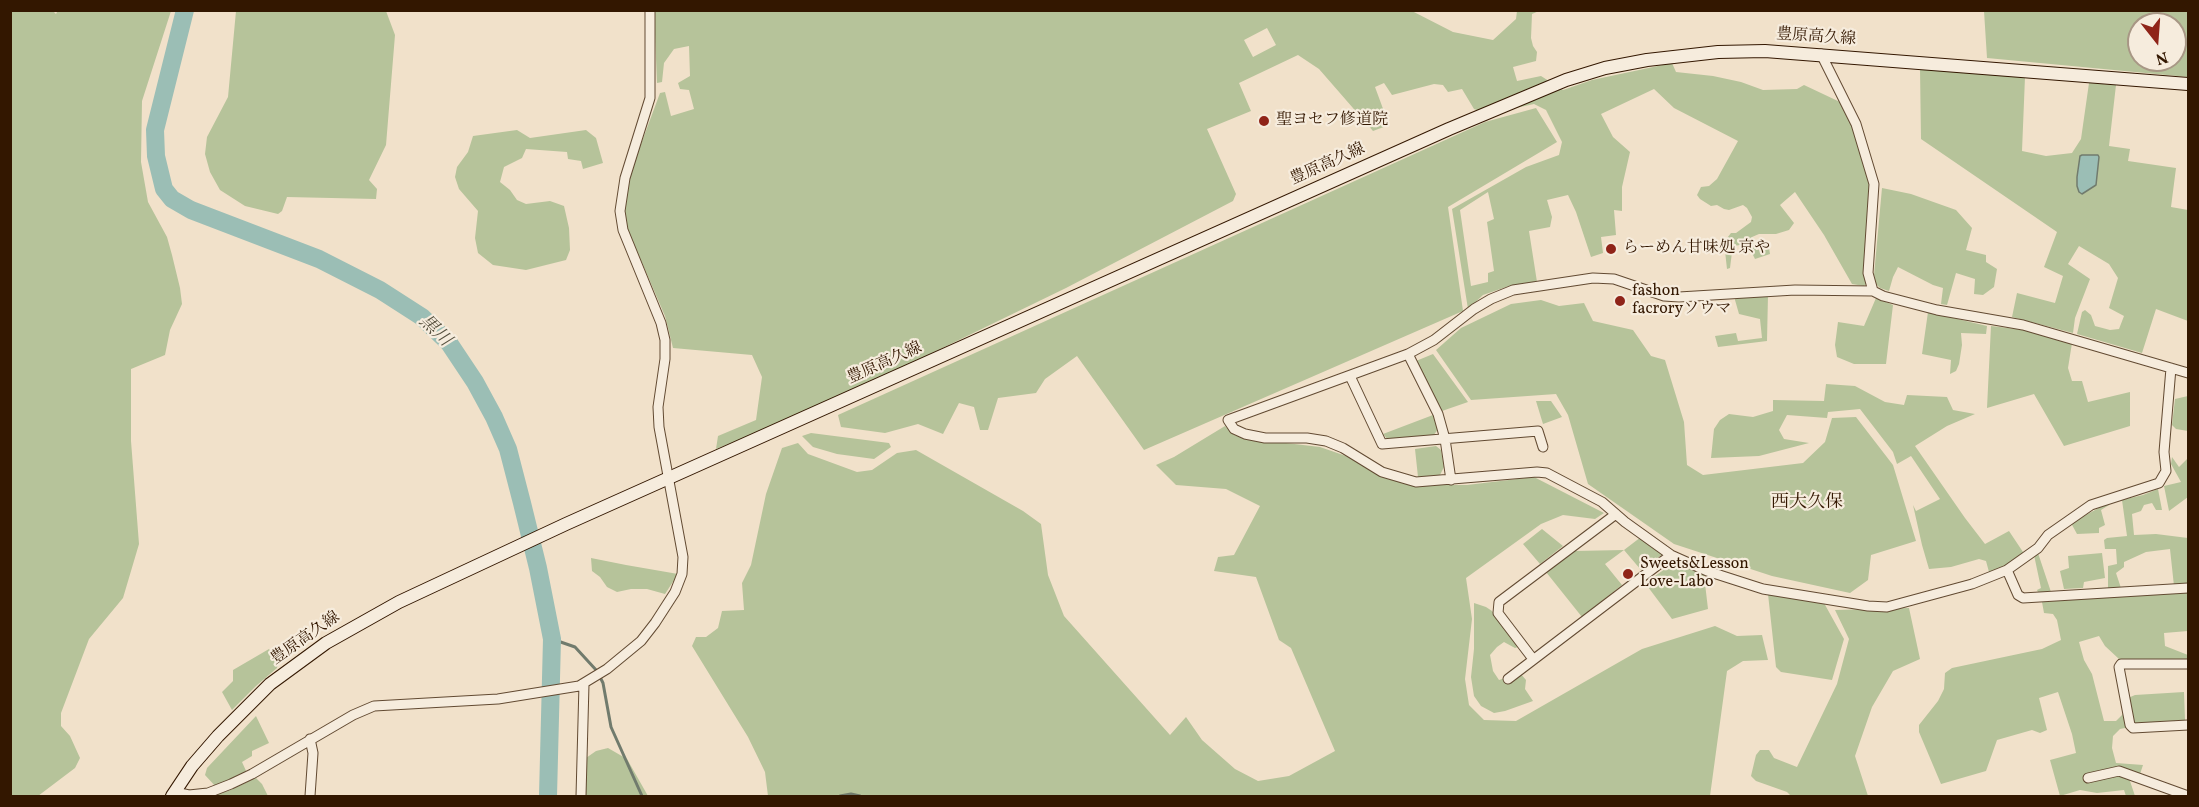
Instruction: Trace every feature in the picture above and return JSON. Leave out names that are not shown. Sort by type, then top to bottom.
[{"type":"main road","name":"豊原高久線","points":[[173,794],[192,766],[218,736],[270,684],[358,623],[566,524],[1459,125],[1566,80],[1605,68],[1647,60],[1718,52],[1765,51],[2188,84]]},
{"type":"street","points":[[173,794],[208,793],[252,774],[353,715],[374,706],[522,697],[583,684],[607,669],[641,641],[675,592],[682,574],[682,548],[659,427],[658,407],[665,359],[665,340],[661,323],[623,230],[620,211],[625,178],[650,98],[650,10]]},
{"type":"street","points":[[1821,54],[1856,124],[1874,184],[1868,261],[1869,282],[1873,291]]},
{"type":"street","points":[[2171,368],[2164,452],[2166,471],[2161,481],[2091,505],[2048,535],[2038,548],[2007,570],[1972,584],[1887,607],[1763,589],[1707,571],[1671,555],[1587,493],[1547,473],[1416,482],[1382,472],[1343,448],[1326,441],[1307,438],[1265,438],[1245,434],[1234,429],[1228,420],[1408,354],[1434,340],[1474,309],[1513,290],[1545,287],[1582,279],[1614,279],[1664,296],[1679,297],[1795,290],[1873,291],[1937,310],[2023,325],[2171,368],[2188,373]]},
{"type":"street","points":[[1408,354],[1438,414],[1445,439],[1451,480]]},
{"type":"street","points":[[1350,376],[1382,444],[1538,431],[1543,447]]},
{"type":"street","points":[[1533,660],[1498,613],[1499,602],[1616,514]]},
{"type":"street","points":[[1508,679],[1671,555]]},
{"type":"street","points":[[2007,570],[2018,595],[2023,598],[2188,588]]},
{"type":"street","points":[[2188,663],[2121,664],[2119,667],[2130,725],[2133,728],[2188,725]]},
{"type":"street","points":[[581,796],[583,684]]},
{"type":"street","points":[[310,739],[313,753],[310,796]]},
{"type":"street","points":[[2088,778],[2119,771],[2188,796]]},
{"type":"green space","points":[[58,10],[171,11],[142,101],[141,162],[148,202],[167,237],[182,304],[170,330],[165,355],[131,369],[131,441],[139,544],[123,598],[89,639],[61,713],[61,726],[70,736],[80,758],[75,768],[38,796],[11,796],[11,11],[53,11],[56,14]]},
{"type":"green space","points":[[654,10],[1410,10],[1453,32],[1493,40],[1516,19],[1517,11],[1539,11],[1532,14],[1531,38],[1537,52],[1536,61],[1513,67],[1517,81],[1541,76],[1563,90],[1592,80],[1672,63],[1676,72],[1713,76],[1763,90],[1797,89],[1804,85],[1840,102],[1853,126],[1871,184],[1867,283],[1864,286],[1852,284],[1824,235],[1795,192],[1780,205],[1794,223],[1789,230],[1752,237],[1756,250],[1769,248],[1770,254],[1755,259],[1751,251],[1740,245],[1734,246],[1730,268],[1727,269],[1724,242],[1731,233],[1736,233],[1751,222],[1752,217],[1743,205],[1729,210],[1724,209],[1717,205],[1711,206],[1697,195],[1701,187],[1709,186],[1717,179],[1738,141],[1674,108],[1654,89],[1601,114],[1613,137],[1630,152],[1622,187],[1622,211],[1614,210],[1616,235],[1601,237],[1603,253],[1591,257],[1568,195],[1547,200],[1552,217],[1550,227],[1529,231],[1537,282],[1509,286],[1483,295],[1468,309],[1452,209],[1526,167],[1559,155],[1562,142],[1546,110],[1534,104],[1488,114],[1474,109],[1462,89],[1448,92],[1443,85],[1434,84],[1392,95],[1384,83],[1375,87],[1389,125],[1373,131],[1319,69],[1298,55],[1239,83],[1251,111],[1207,129],[1236,194],[1233,201],[1066,288],[821,407],[716,449],[718,436],[756,420],[762,377],[752,355],[673,348],[665,316],[627,228],[624,210],[628,179],[660,93],[665,92],[671,116],[694,109],[689,90],[680,89],[678,83],[690,76],[689,46],[674,49],[664,63],[662,82],[657,83]],"holes":[[[1267,28],[1276,45],[1253,57],[1244,40]],[[1488,192],[1494,219],[1487,222],[1494,271],[1488,273],[1488,282],[1471,286],[1460,210]]]},
{"type":"green space","points":[[236,11],[386,11],[395,35],[386,145],[369,180],[377,189],[376,199],[287,197],[282,211],[278,214],[245,206],[220,190],[210,172],[205,154],[207,137],[228,97]]},
{"type":"green space","points":[[1984,11],[2188,11],[2188,77],[2135,72],[2187,72],[2187,12],[2127,12],[2127,71],[1987,58]]},
{"type":"green space","points":[[1920,68],[2025,77],[2022,151],[2046,156],[2072,153],[2081,139],[2089,83],[2116,85],[2109,146],[2130,149],[2128,161],[2176,168],[2171,207],[2188,210],[2188,321],[2156,309],[2142,353],[2077,334],[2082,312],[2085,310],[2091,315],[2095,326],[2110,330],[2119,329],[2124,316],[2109,308],[2118,278],[2109,264],[2079,246],[2068,264],[2090,279],[2075,318],[2073,333],[2012,317],[2017,293],[2055,303],[2063,276],[2044,267],[2057,232],[1921,139]]},
{"type":"green space","points":[[1536,108],[1557,142],[1448,207],[1463,311],[1144,450],[1077,356],[1045,379],[1036,393],[998,398],[988,430],[980,430],[974,407],[959,403],[943,434],[918,424],[885,433],[841,427],[838,415],[1485,122]]},
{"type":"green space","points":[[517,130],[530,138],[586,130],[596,138],[603,163],[583,169],[581,161],[568,159],[567,152],[526,149],[522,158],[504,167],[500,182],[517,200],[526,204],[550,201],[564,206],[569,228],[570,250],[566,260],[526,270],[493,265],[478,253],[475,238],[478,211],[459,189],[455,177],[457,167],[468,152],[473,136]]},
{"type":"green space","points":[[1882,188],[1911,194],[1956,210],[1972,228],[1966,250],[1986,255],[1986,262],[1997,269],[1994,287],[1983,295],[1974,294],[1975,279],[1956,273],[1947,305],[1941,304],[1943,288],[1898,267],[1889,291],[1880,288],[1876,284],[1874,275]]},
{"type":"green space","points":[[1768,295],[1767,341],[1718,347],[1715,336],[1736,333],[1738,341],[1762,338],[1760,319],[1739,314],[1735,297]]},
{"type":"green space","points":[[1876,298],[1893,305],[1886,364],[1854,364],[1837,357],[1835,345],[1838,322],[1864,326]]},
{"type":"green space","points":[[1541,300],[1559,306],[1584,303],[1593,321],[1633,330],[1651,356],[1665,360],[1684,422],[1687,465],[1703,475],[1803,463],[1825,442],[1832,418],[1856,417],[1893,465],[1916,541],[1871,555],[1868,580],[1850,593],[1772,576],[1674,544],[1588,484],[1568,415],[1556,394],[1471,400],[1436,350],[1461,328],[1511,304]]},
{"type":"green space","points":[[1928,312],[1987,326],[1986,334],[1961,333],[1959,364],[1956,371],[1950,374],[1951,360],[1922,354]]},
{"type":"green space","points":[[1991,326],[2025,330],[2072,343],[2068,368],[2072,381],[2082,381],[2088,402],[2130,392],[2130,426],[2064,446],[2034,394],[1987,408]]},
{"type":"green space","points":[[1433,354],[1468,402],[1442,411],[1416,361]]},
{"type":"green space","points":[[1826,384],[1855,386],[1885,402],[1904,405],[1907,395],[1947,397],[1953,410],[1975,414],[1947,426],[1915,446],[1985,544],[2009,531],[2025,555],[2006,567],[1989,572],[1986,561],[1979,559],[1951,567],[1929,569],[1913,505],[1916,511],[1940,499],[1911,456],[1897,464],[1893,452],[1860,409],[1828,412],[1827,418],[1787,415],[1779,430],[1784,439],[1809,443],[1759,456],[1711,458],[1714,429],[1720,420],[1729,414],[1753,417],[1773,411],[1773,400],[1824,401]]},
{"type":"green space","points":[[2188,396],[2188,431],[2176,429],[2172,425],[2175,399]]},
{"type":"green space","points":[[1536,401],[1551,401],[1562,417],[1543,424]]},
{"type":"green space","points":[[1433,415],[1439,428],[1433,436],[1389,441],[1383,434]]},
{"type":"green space","points":[[1225,426],[1234,435],[1259,442],[1320,447],[1346,456],[1382,477],[1420,485],[1467,485],[1534,477],[1604,513],[1595,519],[1563,515],[1541,524],[1466,578],[1472,619],[1465,679],[1469,705],[1484,720],[1516,721],[1642,649],[1715,626],[1737,636],[1762,635],[1768,660],[1743,661],[1727,671],[1710,796],[768,796],[765,772],[748,737],[692,646],[696,637],[706,637],[718,628],[722,611],[744,610],[742,583],[751,565],[766,494],[782,448],[798,443],[808,454],[857,472],[872,470],[897,453],[916,450],[1023,511],[1041,524],[1048,575],[1064,616],[1170,735],[1186,717],[1202,740],[1235,769],[1258,781],[1289,776],[1335,751],[1291,648],[1279,640],[1256,577],[1214,571],[1218,557],[1234,555],[1260,506],[1226,489],[1176,485],[1156,465],[1174,457]]},
{"type":"green space","points":[[811,433],[889,443],[891,447],[874,459],[837,454],[813,447],[802,436]]},
{"type":"green space","points":[[1436,446],[1441,450],[1444,467],[1440,475],[1418,477],[1415,449]]},
{"type":"green space","points":[[2172,457],[2179,467],[2188,458],[2188,497],[2169,511],[2164,486],[2181,482],[2171,464]]},
{"type":"green space","points":[[2158,489],[2162,510],[2156,510],[2152,503],[2144,505],[2141,511],[2132,514],[2134,535],[2156,534],[2188,538],[2188,585],[2174,586],[2170,549],[2146,552],[2124,562],[2124,567],[2116,573],[2121,588],[2108,588],[2108,566],[2117,564],[2116,549],[2105,549],[2104,540],[2127,536],[2122,500]]},
{"type":"green space","points":[[2108,503],[2109,505],[2101,510],[2105,525],[2099,528],[2099,533],[2077,534],[2071,523]]},
{"type":"green space","points":[[1542,529],[1563,546],[1540,564],[1523,544]]},
{"type":"green space","points":[[1641,537],[1663,554],[1641,570],[1624,550]]},
{"type":"green space","points":[[1624,550],[1605,564],[1622,585],[1582,617],[1546,572],[1574,551]]},
{"type":"green space","points":[[2038,553],[2051,592],[2038,592],[2037,590],[2041,588],[2034,555]]},
{"type":"green space","points":[[2102,553],[2105,578],[2084,582],[2083,588],[2064,589],[2060,571],[2069,568],[2068,556]]},
{"type":"green space","points":[[591,558],[678,574],[665,594],[647,589],[617,592],[607,587],[592,571]]},
{"type":"green space","points":[[1675,562],[1704,575],[1708,609],[1672,619],[1645,583]]},
{"type":"green space","points":[[2188,592],[2188,631],[2164,633],[2165,646],[2188,655],[2188,659],[2119,659],[2105,646],[2099,636],[2079,642],[2084,660],[2092,674],[2104,721],[2116,721],[2122,715],[2128,698],[2135,695],[2184,692],[2185,720],[2120,729],[2113,736],[2112,748],[2116,763],[2143,765],[2140,774],[2130,781],[2135,796],[2126,796],[2124,790],[2097,793],[2080,790],[2060,796],[2050,760],[2076,753],[2058,692],[2039,698],[2047,730],[2040,733],[2032,730],[1997,740],[1986,771],[1941,784],[1919,732],[1919,725],[1938,701],[1944,689],[1945,673],[1952,668],[2042,649],[2061,640],[2057,620],[2053,614],[2044,613],[2042,602]]},
{"type":"green space","points":[[1768,594],[1824,603],[1844,639],[1832,680],[1781,672],[1776,667]]},
{"type":"green space","points":[[1474,603],[1492,611],[1518,647],[1515,648],[1504,642],[1497,647],[1490,655],[1493,671],[1499,680],[1520,673],[1526,680],[1525,689],[1533,701],[1494,713],[1481,706],[1474,696],[1471,677],[1474,649]]},
{"type":"green space","points":[[1909,608],[1920,659],[1893,671],[1872,707],[1855,756],[1868,796],[1791,796],[1787,792],[1756,781],[1751,776],[1756,755],[1760,750],[1769,750],[1774,758],[1797,767],[1837,684],[1849,639],[1835,610]]},
{"type":"green space","points":[[269,649],[278,662],[277,668],[232,710],[222,692],[233,681],[233,670]]},
{"type":"green space","points":[[256,716],[269,743],[252,751],[252,756],[242,762],[247,773],[216,787],[205,775],[207,768]]},
{"type":"green space","points":[[608,748],[627,759],[648,796],[586,796],[586,758],[596,751]]},
{"type":"green space","points":[[256,778],[268,796],[209,796],[228,791]]},
{"type":"water","points":[[2082,155],[2098,155],[2099,157],[2096,185],[2082,194],[2077,186],[2077,177]]},
{"type":"waterway","name":"黒川","points":[[185,10],[155,130],[156,156],[164,189],[172,199],[191,210],[319,259],[380,290],[422,317],[449,343],[475,382],[494,417],[508,449],[538,568],[552,639],[548,796]]},
{"type":"waterway","points":[[552,639],[575,647],[597,671],[603,683],[611,727],[642,796]]},
{"type":"waterway","points":[[840,796],[851,794],[860,796]]},
{"type":"place","name":"聖ヨセフ修道院","points":[[1264,121]]},
{"type":"place","name":"らーめん甘味処 京や","points":[[1611,249]]},
{"type":"place","name":"fashon facroryソウマ","points":[[1620,301]]},
{"type":"place","name":"Sweets&Lesson Love-Labo","points":[[1628,574]]},
{"type":"district","name":"西大久保","points":[[1807,504]]}]
